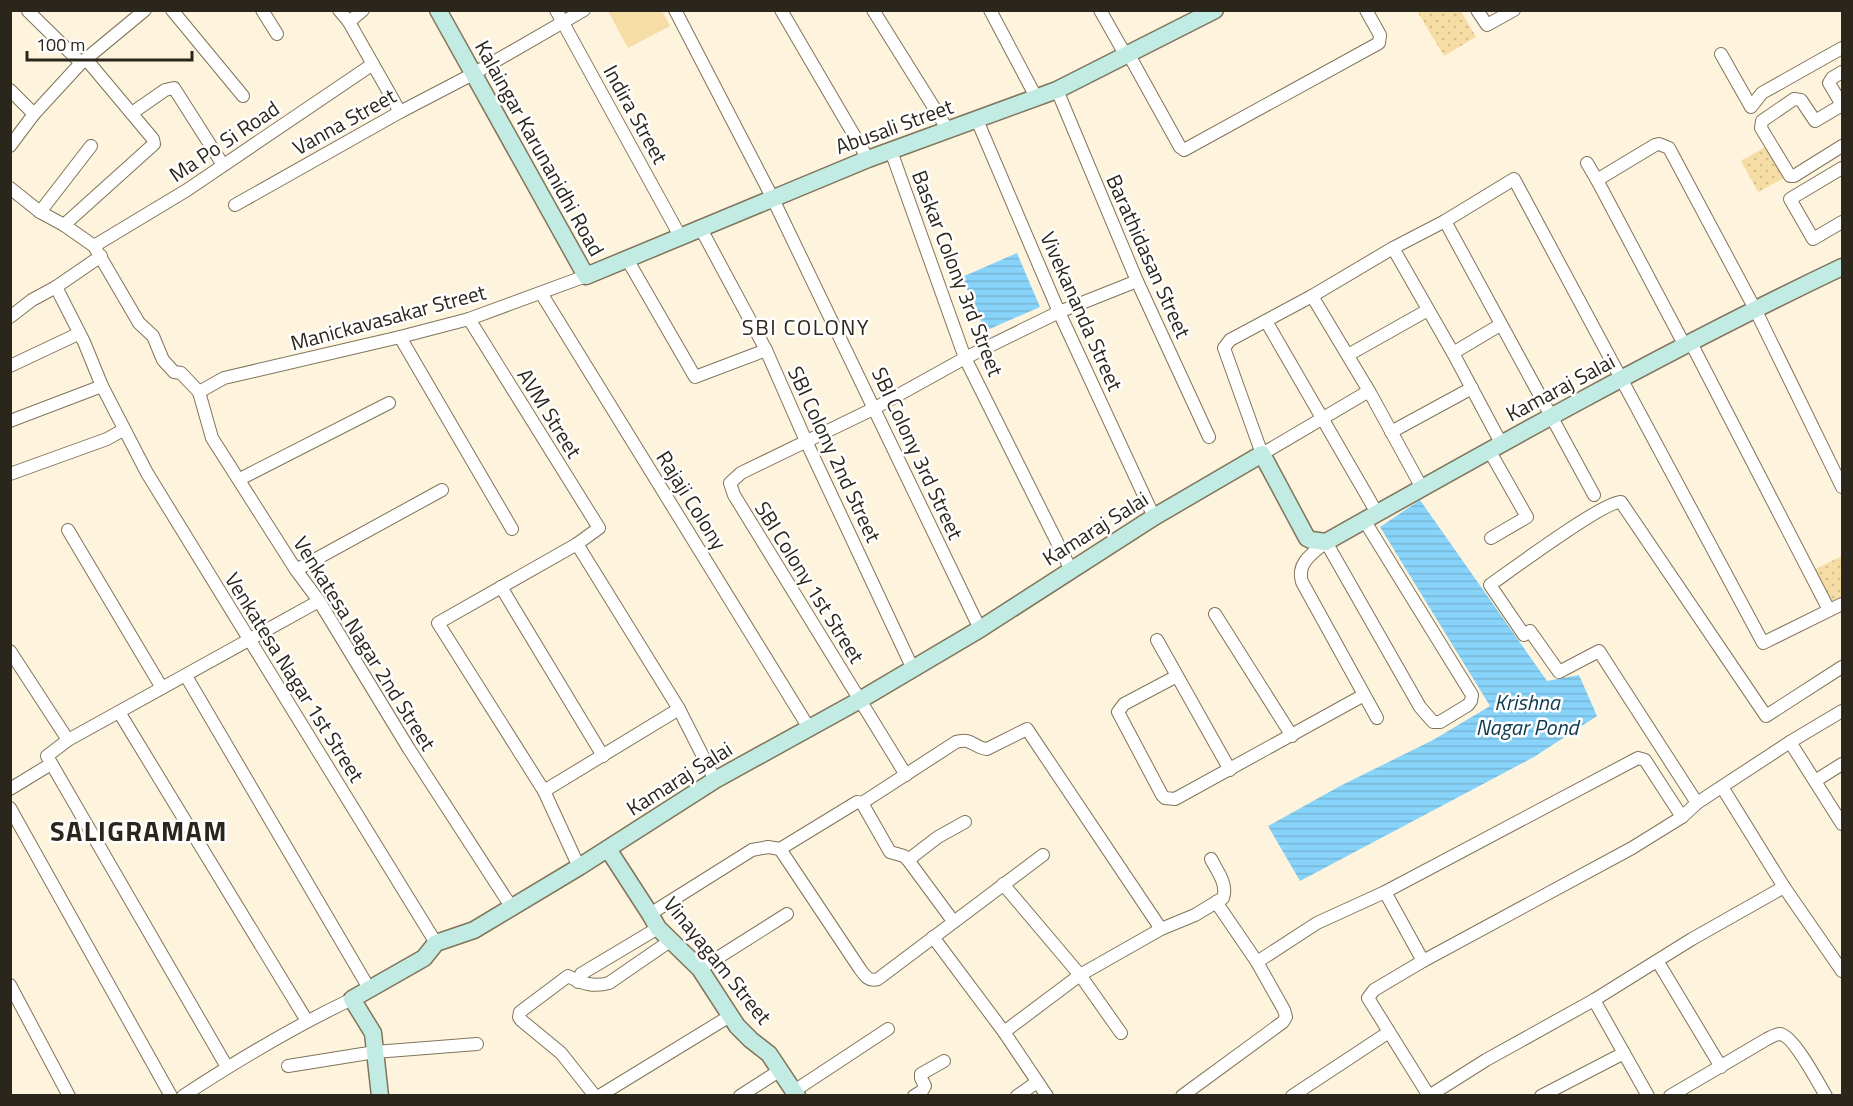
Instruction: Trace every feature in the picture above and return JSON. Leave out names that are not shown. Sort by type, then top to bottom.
[{"type":"street","points":[[10,146],[34,114],[83,61],[146,10]]},
{"type":"street","points":[[172,10],[243,96]]},
{"type":"street","points":[[262,10],[278,34]]},
{"type":"street","points":[[339,10],[349,22],[400,112]]},
{"type":"street","points":[[349,22],[363,10]]},
{"type":"street","name":"Kalaingar Karunanidhi Road","points":[[438,10],[586,276]]},
{"type":"street","name":"Indira Street","points":[[556,10],[680,236]]},
{"type":"street","name":"Vanna Street","points":[[235,205],[584,10]]},
{"type":"street","name":"SBI Colony 3rd Street","points":[[675,10],[772,197],[980,629]]},
{"type":"street","points":[[781,10],[868,159]]},
{"type":"street","points":[[873,10],[948,130]]},
{"type":"street","points":[[990,10],[1036,98]]},
{"type":"street","points":[[1100,10],[1181,149],[1184,150],[1379,43],[1380,34],[1366,10]]},
{"type":"street","points":[[1477,10],[1487,25],[1514,10]]},
{"type":"street","points":[[28,11],[83,61],[132,113],[153,139],[154,144],[64,225]]},
{"type":"street","name":"Abusali Street","points":[[586,276],[868,159],[1057,90],[1209,12]]},
{"type":"street","points":[[1721,54],[1751,106],[1762,93],[1842,48]]},
{"type":"street","name":"Ma Po Si Road","points":[[10,317],[32,300],[56,287],[98,251],[373,64]]},
{"type":"street","points":[[1842,72],[1832,78],[1829,83],[1842,106],[1815,121],[1802,100],[1794,99],[1762,121],[1761,128],[1790,176],[1794,176],[1842,146]]},
{"type":"street","points":[[132,113],[165,90],[174,88],[223,165]]},
{"type":"street","points":[[10,90],[34,114]]},
{"type":"street","name":"Barathidasan Street","points":[[1057,90],[1137,281],[1209,437]]},
{"type":"street","name":"Vivekananda Street","points":[[977,120],[1059,312],[1154,517]]},
{"type":"street","points":[[1597,180],[1655,145],[1659,144],[1669,148],[1755,309],[1842,487]]},
{"type":"street","points":[[39,212],[92,146]]},
{"type":"street","name":"Baskar Colony 3rd Street","points":[[891,151],[966,358],[1071,570]]},
{"type":"street","points":[[1587,163],[1688,344],[1829,610]]},
{"type":"street","points":[[1842,168],[1790,199],[1813,239],[1842,222]]},
{"type":"street","points":[[1266,321],[1323,417],[1370,520],[1472,695],[1468,705],[1440,722],[1433,722],[1420,707],[1328,546],[1307,538],[1262,454],[1224,348],[1227,342],[1445,221],[1514,178],[1763,643],[1842,604]]},
{"type":"street","points":[[10,188],[39,212],[64,225],[98,251],[139,323],[153,336],[163,360],[174,372],[181,373],[199,392]]},
{"type":"street","points":[[1445,221],[1594,495]]},
{"type":"street","name":"SBI Colony 2nd Street","points":[[700,227],[766,350],[912,668]]},
{"type":"street","points":[[1394,248],[1472,388],[1527,517],[1491,538]]},
{"type":"street","points":[[627,259],[695,377],[766,350]]},
{"type":"street","name":"Kamaraj Salai","points":[[1328,546],[1495,446],[1755,309],[1842,267]]},
{"type":"street","name":"Manickavasakar Street","points":[[199,392],[224,378],[399,338],[469,319],[586,276]]},
{"type":"street","points":[[806,441],[875,408],[966,358],[1059,312],[1137,281]]},
{"type":"street","name":"Venkatesa Nagar 1st Street","points":[[56,287],[84,342],[123,430],[147,473],[436,944]]},
{"type":"street","name":"Rajaji Colony","points":[[542,293],[810,728]]},
{"type":"street","points":[[1312,296],[1369,391],[1422,488]]},
{"type":"street","points":[[1348,356],[1428,310]]},
{"type":"street","name":"AVM Street","points":[[469,319],[599,528],[577,544]]},
{"type":"street","points":[[1453,353],[1500,325]]},
{"type":"street","points":[[10,366],[78,334]]},
{"type":"street","points":[[399,338],[512,529]]},
{"type":"street","points":[[10,421],[102,386]]},
{"type":"street","points":[[1391,432],[1472,388]]},
{"type":"street","points":[[1262,454],[1369,391]]},
{"type":"street","name":"Venkatesa Nagar 2nd Street","points":[[199,392],[212,438],[296,570],[319,601],[409,749],[512,908]]},
{"type":"street","points":[[240,479],[389,403]]},
{"type":"street","points":[[10,474],[107,439],[123,430]]},
{"type":"street","name":"SBI Colony 1st Street","points":[[806,441],[741,473],[730,483],[734,495],[906,776]]},
{"type":"street","name":"Kamaraj Salai","points":[[352,999],[424,958],[436,944],[474,930],[512,908],[715,780],[860,700],[980,629],[1154,517],[1262,454]]},
{"type":"street","points":[[296,570],[442,490]]},
{"type":"street","points":[[1697,803],[1599,651],[1560,672],[1530,631],[1524,635],[1490,585],[1545,546],[1617,501],[1621,502],[1766,716],[1842,667]]},
{"type":"street","points":[[68,530],[162,688]]},
{"type":"street","points":[[579,867],[544,791],[438,623],[577,544],[679,709],[715,780]]},
{"type":"street","points":[[1328,546],[1308,556],[1300,577],[1377,718]]},
{"type":"street","points":[[501,587],[603,756]]},
{"type":"street","points":[[227,1067],[47,756],[68,740],[319,601]]},
{"type":"street","points":[[1215,614],[1292,736]]},
{"type":"street","points":[[1157,640],[1230,770]]},
{"type":"street","points":[[10,651],[68,740]]},
{"type":"street","points":[[186,676],[370,990]]},
{"type":"street","points":[[1177,676],[1124,704],[1118,712],[1165,798],[1175,799],[1364,695]]},
{"type":"street","points":[[544,791],[679,709]]},
{"type":"street","points":[[1784,887],[1429,1095],[1368,998],[1374,990],[1423,961],[1632,848],[1682,817],[1697,803],[1790,742],[1842,711]]},
{"type":"street","points":[[119,712],[307,1021]]},
{"type":"street","points":[[578,982],[581,975],[752,850],[768,847],[780,849],[857,802],[862,803],[956,742],[970,741],[981,749],[987,749],[1027,729],[1161,929]]},
{"type":"street","points":[[1790,742],[1842,824]]},
{"type":"street","points":[[1257,962],[1317,923],[1386,892],[1638,758],[1645,760],[1682,817]]},
{"type":"street","points":[[10,789],[51,764]]},
{"type":"street","points":[[1815,781],[1842,764]]},
{"type":"street","points":[[1722,787],[1784,887],[1842,971]]},
{"type":"street","points":[[862,803],[890,852],[904,856],[908,860],[953,921]]},
{"type":"street","points":[[10,808],[171,1095]]},
{"type":"street","points":[[908,860],[938,837],[965,822]]},
{"type":"street","name":"Vinayagam Street","points":[[608,849],[654,921],[670,941],[700,969],[730,1016],[751,1040],[769,1054],[795,1093]]},
{"type":"street","points":[[780,849],[864,975],[873,981],[1043,855]]},
{"type":"street","points":[[1004,1032],[1080,975],[1161,929],[1195,915],[1223,898],[1225,889],[1211,859]]},
{"type":"street","points":[[1003,884],[1080,975],[1121,1033]]},
{"type":"street","points":[[1386,892],[1423,961]]},
{"type":"street","points":[[1182,1095],[1286,1020],[1284,1010],[1257,962],[1216,902]]},
{"type":"street","points":[[700,969],[787,914]]},
{"type":"street","points":[[933,938],[1004,1032],[1047,1095]]},
{"type":"street","points":[[670,941],[609,983],[598,986],[578,982],[568,976],[522,1009],[519,1015],[521,1020],[561,1053],[597,1095],[730,1016]]},
{"type":"street","points":[[1658,962],[1721,1067]]},
{"type":"street","points":[[10,985],[69,1095]]},
{"type":"street","points":[[183,1095],[307,1021],[352,999],[373,1033],[381,1095]]},
{"type":"street","points":[[1594,1000],[1648,1095]]},
{"type":"street","points":[[795,1093],[888,1029]]},
{"type":"street","points":[[1292,1095],[1389,1032]]},
{"type":"street","points":[[1670,1095],[1767,1039],[1780,1034],[1786,1036],[1794,1045],[1826,1095]]},
{"type":"street","points":[[288,1066],[375,1052],[477,1044]]},
{"type":"street","points":[[1541,1095],[1624,1053]]},
{"type":"street","points":[[914,1095],[922,1091],[925,1086],[921,1074],[944,1061]]},
{"type":"street","points":[[740,1095],[779,1071]]},
{"type":"street","points":[[1017,1095],[1038,1082]]},
{"type":"shaded area","points":[[608,11],[662,11],[670,26],[628,48]]},
{"type":"shaded area","points":[[1417,11],[1461,11],[1476,37],[1444,56]]},
{"type":"shaded area","points":[[1769,145],[1786,177],[1758,192],[1741,161]]},
{"type":"shaded area","points":[[1842,556],[1842,596],[1832,602],[1815,569]]},
{"type":"water","points":[[1017,253],[1040,307],[985,331],[962,277]]},
{"type":"water","name":"Krishna Nagar Pond","points":[[1420,500],[1547,681],[1579,675],[1597,716],[1534,757],[1300,881],[1268,826],[1340,786],[1433,740],[1490,706],[1380,527]]},
{"type":"district","name":"SBI COLONY","points":[[806,327]]},
{"type":"district","name":"SALIGRAMAM","points":[[139,830]]}]
